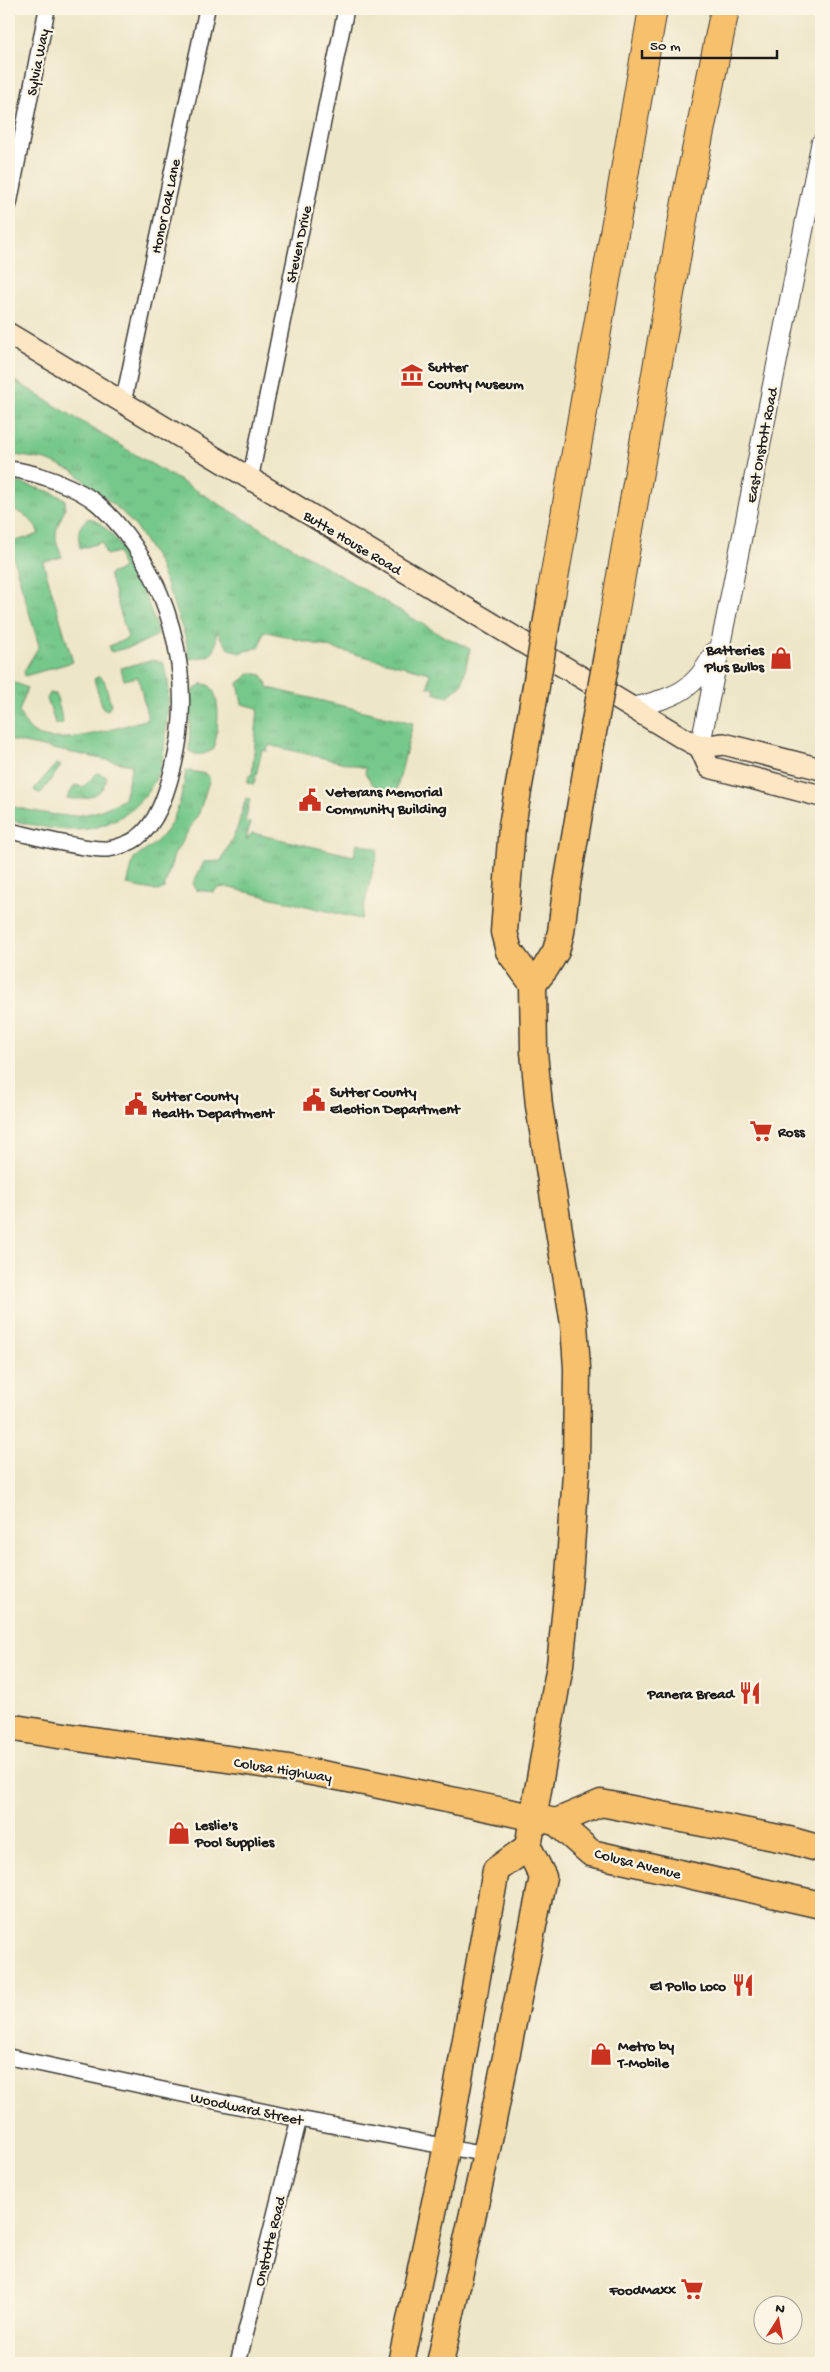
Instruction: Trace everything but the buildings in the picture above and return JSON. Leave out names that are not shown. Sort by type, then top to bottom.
[{"type":"highway","points":[[401,2363],[447,2146],[496,1870],[528,1847],[545,1820],[574,1524],[577,1406],[574,1324],[538,1097],[534,1052],[532,984],[508,951],[504,932],[512,826],[653,9]]},
{"type":"highway","points":[[532,984],[556,951],[561,932],[566,890],[592,738],[688,190],[725,9]]},
{"type":"highway","name":"Colusa Highway","points":[[9,1727],[302,1771],[412,1791],[545,1820]]},
{"type":"highway","points":[[545,1820],[600,1804],[789,1840],[821,1849]]},
{"type":"highway","name":"Colusa Avenue","points":[[545,1820],[591,1853],[821,1905]]},
{"type":"highway","points":[[440,2363],[486,2154],[543,1877],[528,1847]]},
{"type":"main road","name":"Butte House Road","points":[[9,334],[250,480],[700,747],[709,766],[821,796]]},
{"type":"main road","points":[[700,747],[724,744],[821,769]]},
{"type":"street","name":"Sylvia Way","points":[[9,204],[47,9]]},
{"type":"street","name":"Honor Oak Lane","points":[[123,403],[207,9]]},
{"type":"street","name":"Steven Drive","points":[[250,480],[346,9]]},
{"type":"street","name":"East Onstott Road","points":[[700,747],[821,143]]},
{"type":"street","points":[[9,469],[24,471],[60,482],[98,503],[128,535],[155,582],[170,623],[176,643],[182,694],[178,753],[167,791],[155,817],[137,838],[103,849],[9,831]]},
{"type":"street","points":[[632,708],[675,696],[692,683],[705,670],[722,635]]},
{"type":"street","name":"Woodward Street","points":[[9,2057],[299,2119],[486,2154]]},
{"type":"street","name":"Onstotte Road","points":[[238,2363],[299,2119]]},
{"type":"green space","points":[[9,377],[126,449],[436,632],[470,649],[462,684],[447,697],[434,693],[435,688],[428,687],[430,673],[264,631],[260,647],[239,653],[228,648],[216,631],[216,646],[212,653],[203,657],[189,659],[186,639],[159,564],[136,527],[122,512],[73,471],[46,460],[9,454]]},
{"type":"green space","points":[[9,480],[51,492],[65,499],[65,508],[56,532],[62,557],[43,562],[73,662],[25,676],[24,671],[39,646],[9,543],[39,534],[34,524],[27,517],[19,512],[9,510]]},
{"type":"green space","points":[[89,518],[101,524],[112,535],[123,551],[142,587],[158,635],[137,645],[111,652],[109,646],[128,638],[109,574],[123,569],[118,552],[106,555],[102,542],[80,549],[80,528]]},
{"type":"green space","points":[[152,660],[162,662],[165,669],[168,685],[168,702],[162,760],[159,771],[146,794],[137,804],[115,820],[90,829],[60,829],[9,820],[9,806],[67,816],[94,812],[108,807],[124,799],[132,765],[9,740],[9,680],[27,688],[19,712],[29,729],[39,735],[53,738],[69,738],[148,719],[138,677],[124,680],[121,668]]},
{"type":"green space","points":[[251,673],[262,675],[269,688],[413,723],[396,793],[374,786],[365,773],[366,768],[269,745],[267,751],[262,750],[254,784],[247,783],[249,775],[252,775],[258,708],[242,704],[238,683]]},
{"type":"green space","points":[[99,676],[104,680],[111,704],[108,710],[103,708],[95,683],[94,679]]},
{"type":"green space","points":[[202,684],[209,685],[213,691],[218,707],[218,716],[214,749],[198,754],[189,751],[191,692]]},
{"type":"green space","points":[[50,693],[56,694],[63,722],[61,725],[55,723],[47,699]]},
{"type":"green space","points":[[56,764],[61,766],[41,793],[36,792],[34,789]]},
{"type":"green space","points":[[186,770],[205,774],[210,778],[199,813],[174,855],[164,888],[158,891],[127,885],[134,858],[157,841],[172,821],[181,798]]},
{"type":"green space","points":[[97,773],[106,776],[105,783],[98,792],[86,798],[67,798],[75,785],[83,787]]},
{"type":"green space","points":[[246,798],[250,799],[245,822],[250,823],[246,841],[252,833],[354,856],[357,843],[378,849],[361,919],[226,887],[218,888],[214,892],[196,890],[193,883],[204,862],[221,861],[237,829]]},
{"type":"place","name":"Sutter County Museum","points":[[412,375]]},
{"type":"place","name":"Batteries Plus Bulbs","points":[[781,658]]},
{"type":"place","name":"Veterans Memorial Community Building","points":[[310,800]]},
{"type":"place","name":"Sutter County Election Department","points":[[314,1100]]},
{"type":"place","name":"Sutter County Health Department","points":[[136,1104]]},
{"type":"place","name":"Ross","points":[[761,1131]]},
{"type":"place","name":"Panera Bread","points":[[750,1693]]},
{"type":"place","name":"Leslie's Pool Supplies","points":[[179,1833]]},
{"type":"place","name":"El Pollo Loco","points":[[743,1985]]},
{"type":"place","name":"Metro by T-Mobile","points":[[601,2054]]},
{"type":"place","name":"FoodMaxx","points":[[692,2289]]}]
